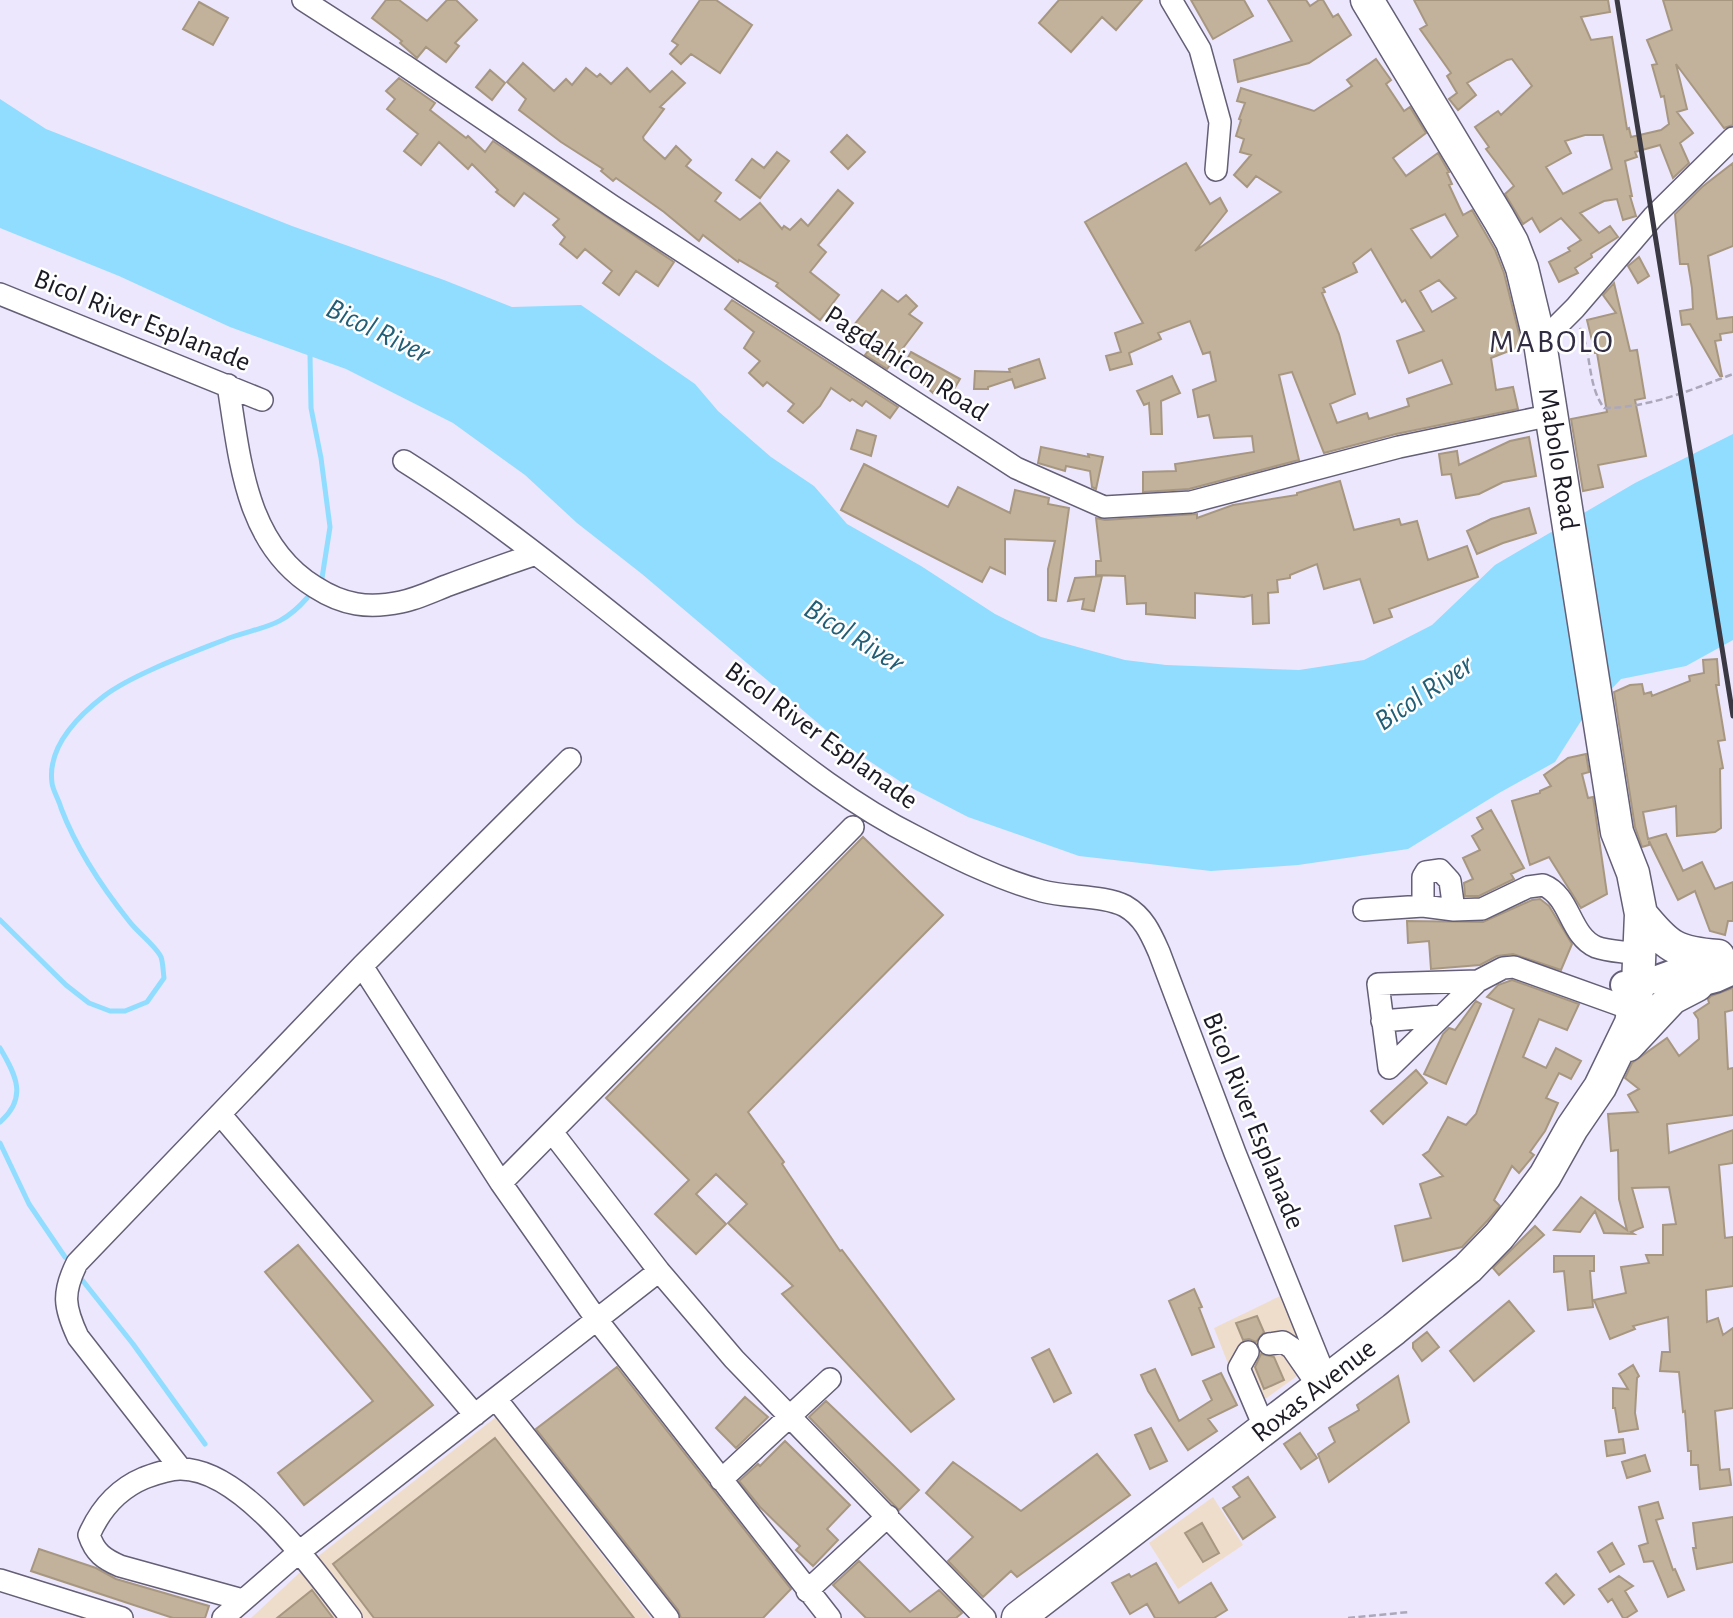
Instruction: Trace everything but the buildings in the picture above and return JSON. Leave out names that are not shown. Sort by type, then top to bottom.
[{"type":"highway","name":"Mabolo Road","points":[[1367,0],[1512,242],[1531,297],[1617,832],[1633,873],[1641,914],[1628,993]]},
{"type":"highway","name":"Mabolo Road","points":[[1617,832],[1614,878],[1628,993]]},
{"type":"highway","points":[[1641,914],[1659,936],[1678,950],[1728,961]]},
{"type":"highway","points":[[1609,1067],[1656,1012],[1672,998],[1696,985]]},
{"type":"highway","name":"Roxas Avenue","points":[[1572,1128],[1583,1083],[1628,993]]},
{"type":"highway","name":"Roxas Avenue","points":[[1018,1618],[1323,1384],[1468,1268],[1499,1236],[1545,1176],[1572,1128],[1600,1087],[1631,1023],[1628,993]]},
{"type":"main road","points":[[1628,993],[1666,992],[1696,985],[1728,961]]},
{"type":"main road","points":[[1628,993],[1728,961]]},
{"type":"street","name":"Pagdahicon Road","points":[[303,0],[612,206],[1016,468],[1104,507],[1191,502],[1398,447],[1552,415]]},
{"type":"street","points":[[1171,0],[1200,49],[1217,110],[1220,122],[1216,170]]},
{"type":"street","points":[[1540,343],[1575,308],[1653,217],[1733,138]]},
{"type":"street","name":"Bicol River Esplanade","points":[[0,294],[262,400]]},
{"type":"street","points":[[228,385],[242,470],[258,523],[277,556],[297,576],[332,598],[371,607],[403,602],[536,554]]},
{"type":"street","name":"Bicol River Esplanade","points":[[404,461],[444,486],[536,554],[772,741],[866,809],[964,862],[1013,882],[1061,896],[1123,905],[1137,914],[1147,926],[1159,952],[1323,1384]]},
{"type":"street","points":[[181,1469],[78,1337],[68,1315],[66,1294],[71,1277],[85,1252],[362,966],[570,759]]},
{"type":"street","points":[[501,1183],[853,827]]},
{"type":"street","points":[[1423,906],[1423,877],[1426,872],[1440,870],[1450,881],[1454,910]]},
{"type":"street","points":[[1364,911],[1423,906],[1454,910],[1482,909],[1528,887],[1543,885],[1559,894],[1587,942],[1598,948],[1623,952]]},
{"type":"street","points":[[362,966],[501,1183],[597,1320],[830,1618]]},
{"type":"street","points":[[1478,981],[1378,984],[1389,1068],[1478,981],[1503,968],[1514,967],[1628,993]]},
{"type":"street","points":[[1382,1021],[1442,1016]]},
{"type":"street","points":[[219,1114],[475,1415]]},
{"type":"street","points":[[552,1132],[659,1271],[734,1359],[985,1618]]},
{"type":"street","points":[[223,1618],[299,1552],[659,1271]]},
{"type":"street","points":[[1269,1344],[1283,1342],[1323,1384]]},
{"type":"street","points":[[1248,1352],[1239,1368],[1265,1429]]},
{"type":"street","points":[[721,1480],[830,1379]]},
{"type":"street","points":[[496,1399],[668,1618]]},
{"type":"street","points":[[243,1600],[120,1566],[104,1559],[93,1548],[89,1535],[97,1518],[112,1499],[134,1482],[157,1473],[181,1469],[208,1476],[228,1486],[276,1526],[351,1618]]},
{"type":"street","points":[[807,1591],[888,1516]]},
{"type":"street","points":[[0,1580],[122,1618]]},
{"type":"path","points":[[1575,308],[1577,323],[1585,339],[1596,398],[1604,408],[1621,408],[1669,399],[1733,374]]},
{"type":"path","points":[[1348,1618],[1409,1612]]},
{"type":"shaded area","points":[[1280,1296],[1311,1366],[1247,1412],[1214,1328]]},
{"type":"shaded area","points":[[496,1417],[651,1618],[251,1618],[312,1561]]},
{"type":"shaded area","points":[[1213,1497],[1243,1545],[1178,1589],[1149,1543]]},
{"type":"water","name":"Bicol River","points":[[0,99],[46,129],[292,226],[512,307],[581,305],[695,384],[718,411],[771,457],[814,486],[847,524],[921,566],[995,614],[1041,637],[1125,660],[1166,665],[1299,670],[1364,660],[1432,625],[1495,565],[1635,483],[1733,434],[1733,640],[1686,666],[1621,679],[1581,721],[1555,762],[1408,849],[1298,865],[1211,871],[1079,856],[968,817],[904,784],[839,741],[642,574],[577,523],[525,475],[453,423],[346,369],[230,327],[119,276],[0,228]]},
{"type":"waterway","points":[[313,349],[310,355],[311,408],[330,527],[322,578]]},
{"type":"waterway","points":[[0,920],[66,985],[89,1003],[110,1011],[125,1011],[147,1002],[164,978],[161,957],[132,925],[99,881],[67,823],[53,786],[52,769],[59,744],[94,704],[116,688],[182,657],[280,621],[307,598]]},
{"type":"waterway","points":[[0,1048],[11,1068],[17,1095],[9,1113],[0,1122]]},
{"type":"waterway","points":[[0,1143],[29,1204],[65,1257]]},
{"type":"waterway","points":[[79,1276],[133,1344],[205,1444]]},
{"type":"railway","points":[[1617,0],[1733,716]]},
{"type":"district","name":"MABOLO","points":[[1552,342]]}]
